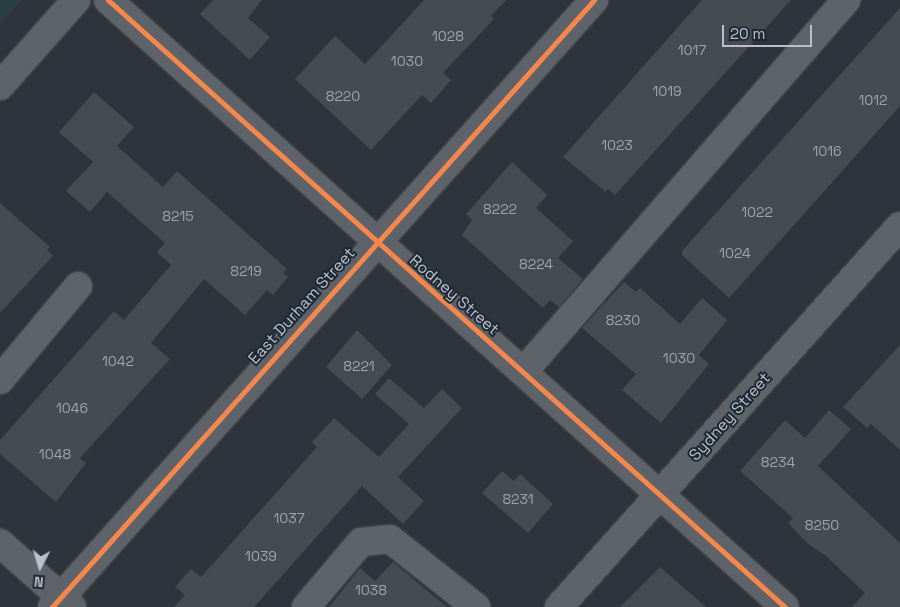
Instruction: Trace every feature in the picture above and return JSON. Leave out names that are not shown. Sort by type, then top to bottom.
[{"type":"street","points":[[0,86],[76,0]]},
{"type":"street","name":"Rodney Street","points":[[108,0],[785,607]]},
{"type":"street","name":"East Durham Street","points":[[61,604],[376,242],[594,0]]},
{"type":"street","points":[[524,372],[846,0]]},
{"type":"street","name":"Sydney Street","points":[[559,607],[900,226]]},
{"type":"street","points":[[0,380],[78,286]]},
{"type":"street","points":[[306,607],[361,542],[390,539],[476,607]]},
{"type":"street","points":[[0,543],[61,604]]},
{"type":"shaded area","points":[[0,0],[22,0],[0,24]]},
{"type":"building","points":[[213,0],[262,0],[248,18],[270,37],[250,60],[200,14]]},
{"type":"building","points":[[424,0],[506,0],[491,16],[494,19],[443,73],[451,80],[431,103],[422,95],[371,150],[295,79],[335,36],[365,64]]},
{"type":"building","points":[[702,0],[791,0],[615,195],[608,189],[606,192],[563,157]]},
{"type":"building","points":[[900,8],[900,106],[729,298],[682,255],[682,251]]},
{"type":"building","points":[[94,92],[134,127],[117,146],[163,187],[177,171],[287,269],[283,273],[288,277],[273,295],[267,290],[245,315],[204,279],[151,343],[170,359],[80,458],[86,463],[56,502],[0,454],[0,440],[114,311],[124,320],[171,265],[157,252],[165,243],[107,192],[90,212],[66,191],[93,162],[59,132]]},
{"type":"building","points":[[512,162],[547,195],[536,208],[573,241],[558,258],[583,279],[559,307],[550,300],[543,308],[462,235],[472,220],[466,214]]},
{"type":"building","points":[[0,203],[50,247],[47,250],[53,256],[0,313]]},
{"type":"building","points":[[624,282],[636,292],[640,288],[680,324],[702,298],[727,320],[699,355],[709,364],[661,423],[622,390],[636,374],[582,328]]},
{"type":"building","points":[[357,330],[392,365],[362,399],[326,367]]},
{"type":"building","points":[[900,345],[900,450],[871,424],[867,428],[843,407]]},
{"type":"building","points":[[389,378],[424,408],[442,389],[462,408],[398,477],[424,501],[403,524],[362,486],[254,607],[174,607],[185,595],[175,587],[191,569],[201,577],[317,447],[312,442],[334,418],[379,457],[409,424],[375,394]]},
{"type":"building","points":[[829,410],[851,429],[818,466],[900,543],[900,607],[852,607],[865,593],[826,556],[807,543],[788,523],[793,518],[740,471],[785,420],[805,438]]},
{"type":"building","points":[[502,471],[514,481],[520,474],[553,504],[528,533],[482,493]]},
{"type":"building","points":[[393,562],[447,607],[329,607],[360,568],[375,581]]},
{"type":"building","points":[[660,567],[706,607],[620,607]]},
{"type":"cycle path","points":[[108,0],[785,607]]},
{"type":"cycle path","points":[[52,607],[594,0]]}]
